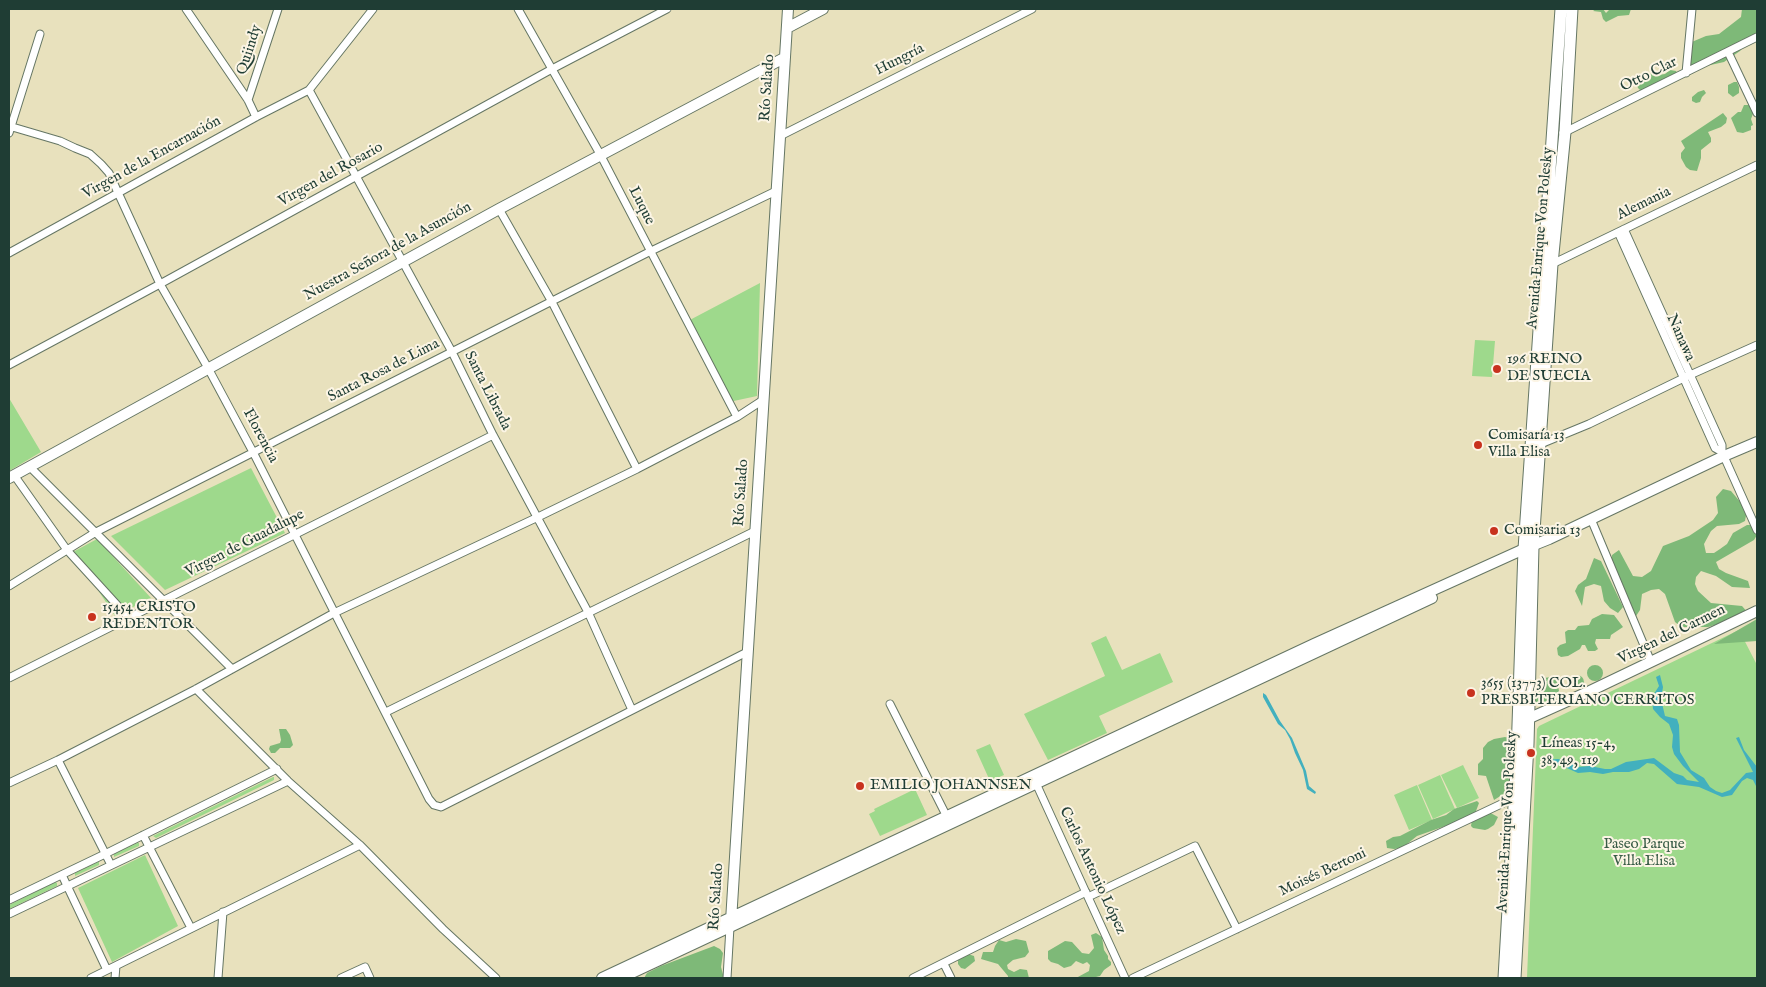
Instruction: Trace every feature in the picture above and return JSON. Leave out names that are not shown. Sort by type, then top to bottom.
[{"type":"main road","name":"Avenida Enrique Von Polesky","points":[[1515,978],[1525,792],[1523,721],[1528,550],[1548,266],[1552,138],[1561,9]]},
{"type":"main road","name":"Avenida Enrique Von Polesky","points":[[1548,266],[1565,132],[1572,9]]},
{"type":"main road","name":"Avenida Enrique Von Polesky","points":[[1504,978],[1514,798],[1523,721]]},
{"type":"street","points":[[186,9],[248,100],[256,116]]},
{"type":"street","name":"Quiindy","points":[[248,100],[278,9]]},
{"type":"street","points":[[309,90],[373,9]]},
{"type":"street","name":"Luque","points":[[518,9],[600,154],[736,417]]},
{"type":"street","name":"Virgen del Rosario","points":[[9,365],[552,69],[667,9]]},
{"type":"street","name":"Río Salado","points":[[727,978],[788,9]]},
{"type":"street","points":[[787,28],[823,9]]},
{"type":"street","name":"Hungría","points":[[780,136],[1032,9]]},
{"type":"street","points":[[1686,72],[1692,9]]},
{"type":"street","points":[[9,129],[40,34]]},
{"type":"street","name":"Otto Clar","points":[[1552,138],[1757,37]]},
{"type":"street","points":[[1728,52],[1757,114]]},
{"type":"street","name":"Nuestra Señora de la Asunción","points":[[11,476],[600,154],[784,58]]},
{"type":"street","name":"Virgen de la Encarnación","points":[[9,253],[256,116],[309,90]]},
{"type":"street","name":"Santa Librada","points":[[309,90],[452,352],[493,435],[588,612],[632,710]]},
{"type":"street","name":"Florencia","points":[[9,129],[60,140],[90,154],[102,164],[108,173],[160,284],[253,452],[429,799],[434,805],[442,807],[632,710]]},
{"type":"street","name":"Alemania","points":[[1548,266],[1757,165]]},
{"type":"street","name":"Santa Rosa de Lima","points":[[9,586],[96,532],[649,252],[776,191]]},
{"type":"street","points":[[499,209],[552,302],[637,469]]},
{"type":"street","name":"Nanawa","points":[[1621,230],[1715,448],[1723,454],[1757,530]]},
{"type":"street","points":[[1535,446],[1589,424],[1757,345]]},
{"type":"street","points":[[9,783],[196,689],[334,613],[637,469],[736,417],[763,400]]},
{"type":"street","name":"Virgen de Guadalupe","points":[[9,678],[493,435]]},
{"type":"street","points":[[602,978],[731,922],[1528,550],[1723,454],[1757,442]]},
{"type":"street","points":[[29,466],[232,669]]},
{"type":"street","points":[[11,476],[67,550],[129,618]]},
{"type":"street","points":[[1591,519],[1651,662]]},
{"type":"street","points":[[386,712],[755,531]]},
{"type":"street","name":"Virgen del Carmen","points":[[1523,721],[1757,611]]},
{"type":"street","points":[[632,710],[747,652]]},
{"type":"street","points":[[196,689],[288,781],[360,845],[443,929],[496,978]]},
{"type":"street","points":[[890,704],[949,820]]},
{"type":"street","points":[[58,760],[111,866]]},
{"type":"street","points":[[9,900],[277,769]]},
{"type":"street","name":"Carlos Antonio López","points":[[1034,780],[1125,978]]},
{"type":"street","points":[[9,914],[288,781]]},
{"type":"street","name":"Moisés Bertoni","points":[[1133,978],[1525,792]]},
{"type":"street","points":[[143,835],[191,928]]},
{"type":"street","points":[[91,978],[360,845]]},
{"type":"street","points":[[913,978],[1087,894],[1195,846],[1237,929]]},
{"type":"street","points":[[62,875],[107,970]]},
{"type":"street","points":[[218,978],[223,912]]},
{"type":"street","points":[[621,978],[731,922]]},
{"type":"street","points":[[944,964],[951,978]]},
{"type":"street","points":[[116,966],[116,978]]},
{"type":"street","points":[[341,978],[364,967],[370,978]]},
{"type":"green space","points":[[1603,9],[1606,13],[1610,9],[1631,9],[1629,15],[1618,16],[1606,22],[1601,12],[1593,11]]},
{"type":"green space","points":[[1742,9],[1757,9],[1757,39],[1748,41],[1740,51],[1724,62],[1697,68],[1685,62],[1687,44],[1706,36],[1719,34],[1741,17]]},
{"type":"green space","points":[[1670,70],[1677,73],[1673,78],[1671,75],[1666,78],[1660,89],[1647,91],[1638,88],[1637,85],[1640,80],[1645,79],[1649,74],[1658,72],[1659,75],[1665,74]]},
{"type":"green space","points":[[1737,82],[1739,93],[1733,97],[1728,93],[1728,85]]},
{"type":"green space","points":[[1704,90],[1706,93],[1700,102],[1692,101],[1692,97]]},
{"type":"green space","points":[[1744,105],[1750,105],[1754,111],[1751,119],[1753,125],[1751,130],[1743,133],[1737,132],[1731,118],[1738,112],[1741,112]]},
{"type":"green space","points":[[1723,113],[1727,118],[1726,123],[1708,132],[1711,142],[1701,150],[1697,171],[1690,170],[1681,158],[1681,153],[1685,148],[1681,141]]},
{"type":"green space","points":[[760,283],[757,396],[729,402],[686,322]]},
{"type":"green space","points":[[1475,340],[1495,341],[1492,377],[1472,376]]},
{"type":"green space","points":[[9,398],[41,452],[9,471]]},
{"type":"green space","points":[[251,468],[285,533],[165,590],[111,536]]},
{"type":"green space","points":[[1723,489],[1731,491],[1747,510],[1745,521],[1739,524],[1717,526],[1711,531],[1704,544],[1706,553],[1714,553],[1727,544],[1733,533],[1747,525],[1755,525],[1757,535],[1754,540],[1716,562],[1719,569],[1748,581],[1750,588],[1732,587],[1716,576],[1701,571],[1696,577],[1695,584],[1698,591],[1711,603],[1742,606],[1749,614],[1708,627],[1681,627],[1675,622],[1665,594],[1659,589],[1642,594],[1640,610],[1636,616],[1629,612],[1612,573],[1612,555],[1619,550],[1633,576],[1642,577],[1651,571],[1663,546],[1689,536],[1713,520],[1718,513],[1716,497]]},
{"type":"green space","points":[[97,539],[151,598],[115,616],[73,552]]},
{"type":"green space","points":[[1594,558],[1601,561],[1623,607],[1618,613],[1604,601],[1601,586],[1594,584],[1585,587],[1582,606],[1575,591],[1578,585],[1586,579]]},
{"type":"green space","points":[[1602,614],[1614,615],[1623,627],[1611,635],[1610,639],[1596,639],[1595,643],[1598,649],[1595,651],[1588,651],[1585,645],[1582,645],[1580,649],[1568,656],[1561,657],[1558,655],[1557,648],[1566,643],[1565,632],[1575,630],[1578,626],[1589,625],[1592,619]]},
{"type":"green space","points":[[1757,619],[1757,641],[1714,644]]},
{"type":"green space","name":"Paseo Parque Villa Elisa","points":[[1739,630],[1757,665],[1757,978],[1527,978],[1537,729],[1539,726]]},
{"type":"green space","points":[[1106,636],[1122,670],[1160,653],[1173,682],[1099,716],[1107,733],[1048,760],[1024,714],[1105,676],[1091,643]]},
{"type":"green space","points":[[1595,665],[1601,667],[1603,673],[1601,679],[1595,681],[1589,679],[1587,673],[1589,667]]},
{"type":"green space","points":[[1577,675],[1582,677],[1584,682],[1582,687],[1577,689],[1572,687],[1570,682],[1572,677]]},
{"type":"green space","points":[[1551,677],[1557,680],[1559,691],[1542,704],[1536,704],[1533,701],[1533,697],[1538,692],[1539,684],[1544,678]]},
{"type":"green space","points":[[279,729],[286,729],[293,745],[290,748],[280,748],[275,753],[271,753],[270,746],[280,743],[281,740]]},
{"type":"green space","points":[[1505,737],[1514,741],[1517,752],[1510,764],[1510,790],[1494,800],[1486,776],[1478,775],[1478,764],[1483,759],[1483,748],[1488,742]]},
{"type":"green space","points":[[990,744],[1004,775],[990,781],[976,750]]},
{"type":"green space","points":[[1463,765],[1479,798],[1457,808],[1441,775]]},
{"type":"green space","points":[[1440,775],[1455,809],[1433,819],[1418,785]]},
{"type":"green space","points":[[273,777],[274,780],[156,838],[153,836]]},
{"type":"green space","points":[[1417,785],[1432,820],[1409,830],[1394,795]]},
{"type":"green space","points":[[915,789],[927,815],[880,836],[869,814],[875,811],[874,809]]},
{"type":"green space","points":[[1477,801],[1479,803],[1476,811],[1485,810],[1498,817],[1494,825],[1488,829],[1473,828],[1471,826],[1473,813],[1465,819],[1417,836],[1402,848],[1387,848],[1386,841],[1393,837],[1400,836],[1431,820],[1446,815],[1454,809]]},
{"type":"green space","points":[[139,843],[139,846],[114,857],[114,854]]},
{"type":"green space","points":[[145,855],[178,926],[112,962],[78,888]]},
{"type":"green space","points":[[98,862],[99,865],[75,876],[75,873]]},
{"type":"green space","points":[[55,882],[57,886],[9,909],[9,905]]},
{"type":"green space","points":[[1096,933],[1102,937],[1104,950],[1111,962],[1111,965],[1100,976],[1076,978],[1089,971],[1090,965],[1087,962],[1083,964],[1076,961],[1071,966],[1064,968],[1048,959],[1048,951],[1065,941],[1072,942],[1082,953],[1089,954],[1094,948],[1091,935]]},
{"type":"green space","points":[[1016,939],[1026,941],[1029,952],[1025,957],[1013,960],[1007,965],[1008,969],[1014,972],[1020,969],[1027,970],[1029,978],[1008,978],[998,964],[981,959],[983,952],[993,952],[999,940],[1006,942]]},
{"type":"green space","points":[[714,946],[723,953],[721,967],[724,978],[644,978],[647,973],[661,966]]},
{"type":"green space","points":[[968,954],[974,956],[975,961],[965,969],[961,968],[958,964],[958,958]]},
{"type":"water","points":[[1660,675],[1663,687],[1661,699],[1665,716],[1677,719],[1680,752],[1691,770],[1704,778],[1710,787],[1716,791],[1722,793],[1730,790],[1746,773],[1753,772],[1736,738],[1739,737],[1744,750],[1757,767],[1757,788],[1753,780],[1747,778],[1742,781],[1732,795],[1722,797],[1699,787],[1677,784],[1654,764],[1647,763],[1639,769],[1629,772],[1603,774],[1578,773],[1560,765],[1541,766],[1542,762],[1546,760],[1558,759],[1578,767],[1590,766],[1611,769],[1626,762],[1654,758],[1687,780],[1699,782],[1674,754],[1672,747],[1673,735],[1669,724],[1653,709],[1652,697],[1659,686],[1656,677]]},
{"type":"water","points":[[1263,693],[1292,738],[1306,771],[1309,786],[1316,792],[1315,794],[1307,789],[1303,770],[1290,739],[1285,730],[1278,724],[1263,697]]},
{"type":"place","name":"196 REINO DE SUECIA","points":[[1497,369]]},
{"type":"place","name":"Comisaría 13 Villa Elisa","points":[[1478,445]]},
{"type":"place","name":"Comisaria 13","points":[[1494,531]]},
{"type":"place","name":"15454 CRISTO REDENTOR","points":[[92,617]]},
{"type":"place","name":"3655 (13773) COL. PRESBITERIANO CERRITOS","points":[[1471,693]]},
{"type":"place","name":"Líneas 15-4, 38, 49, 119","points":[[1531,753]]},
{"type":"place","name":"EMILIO JOHANNSEN","points":[[860,786]]}]
